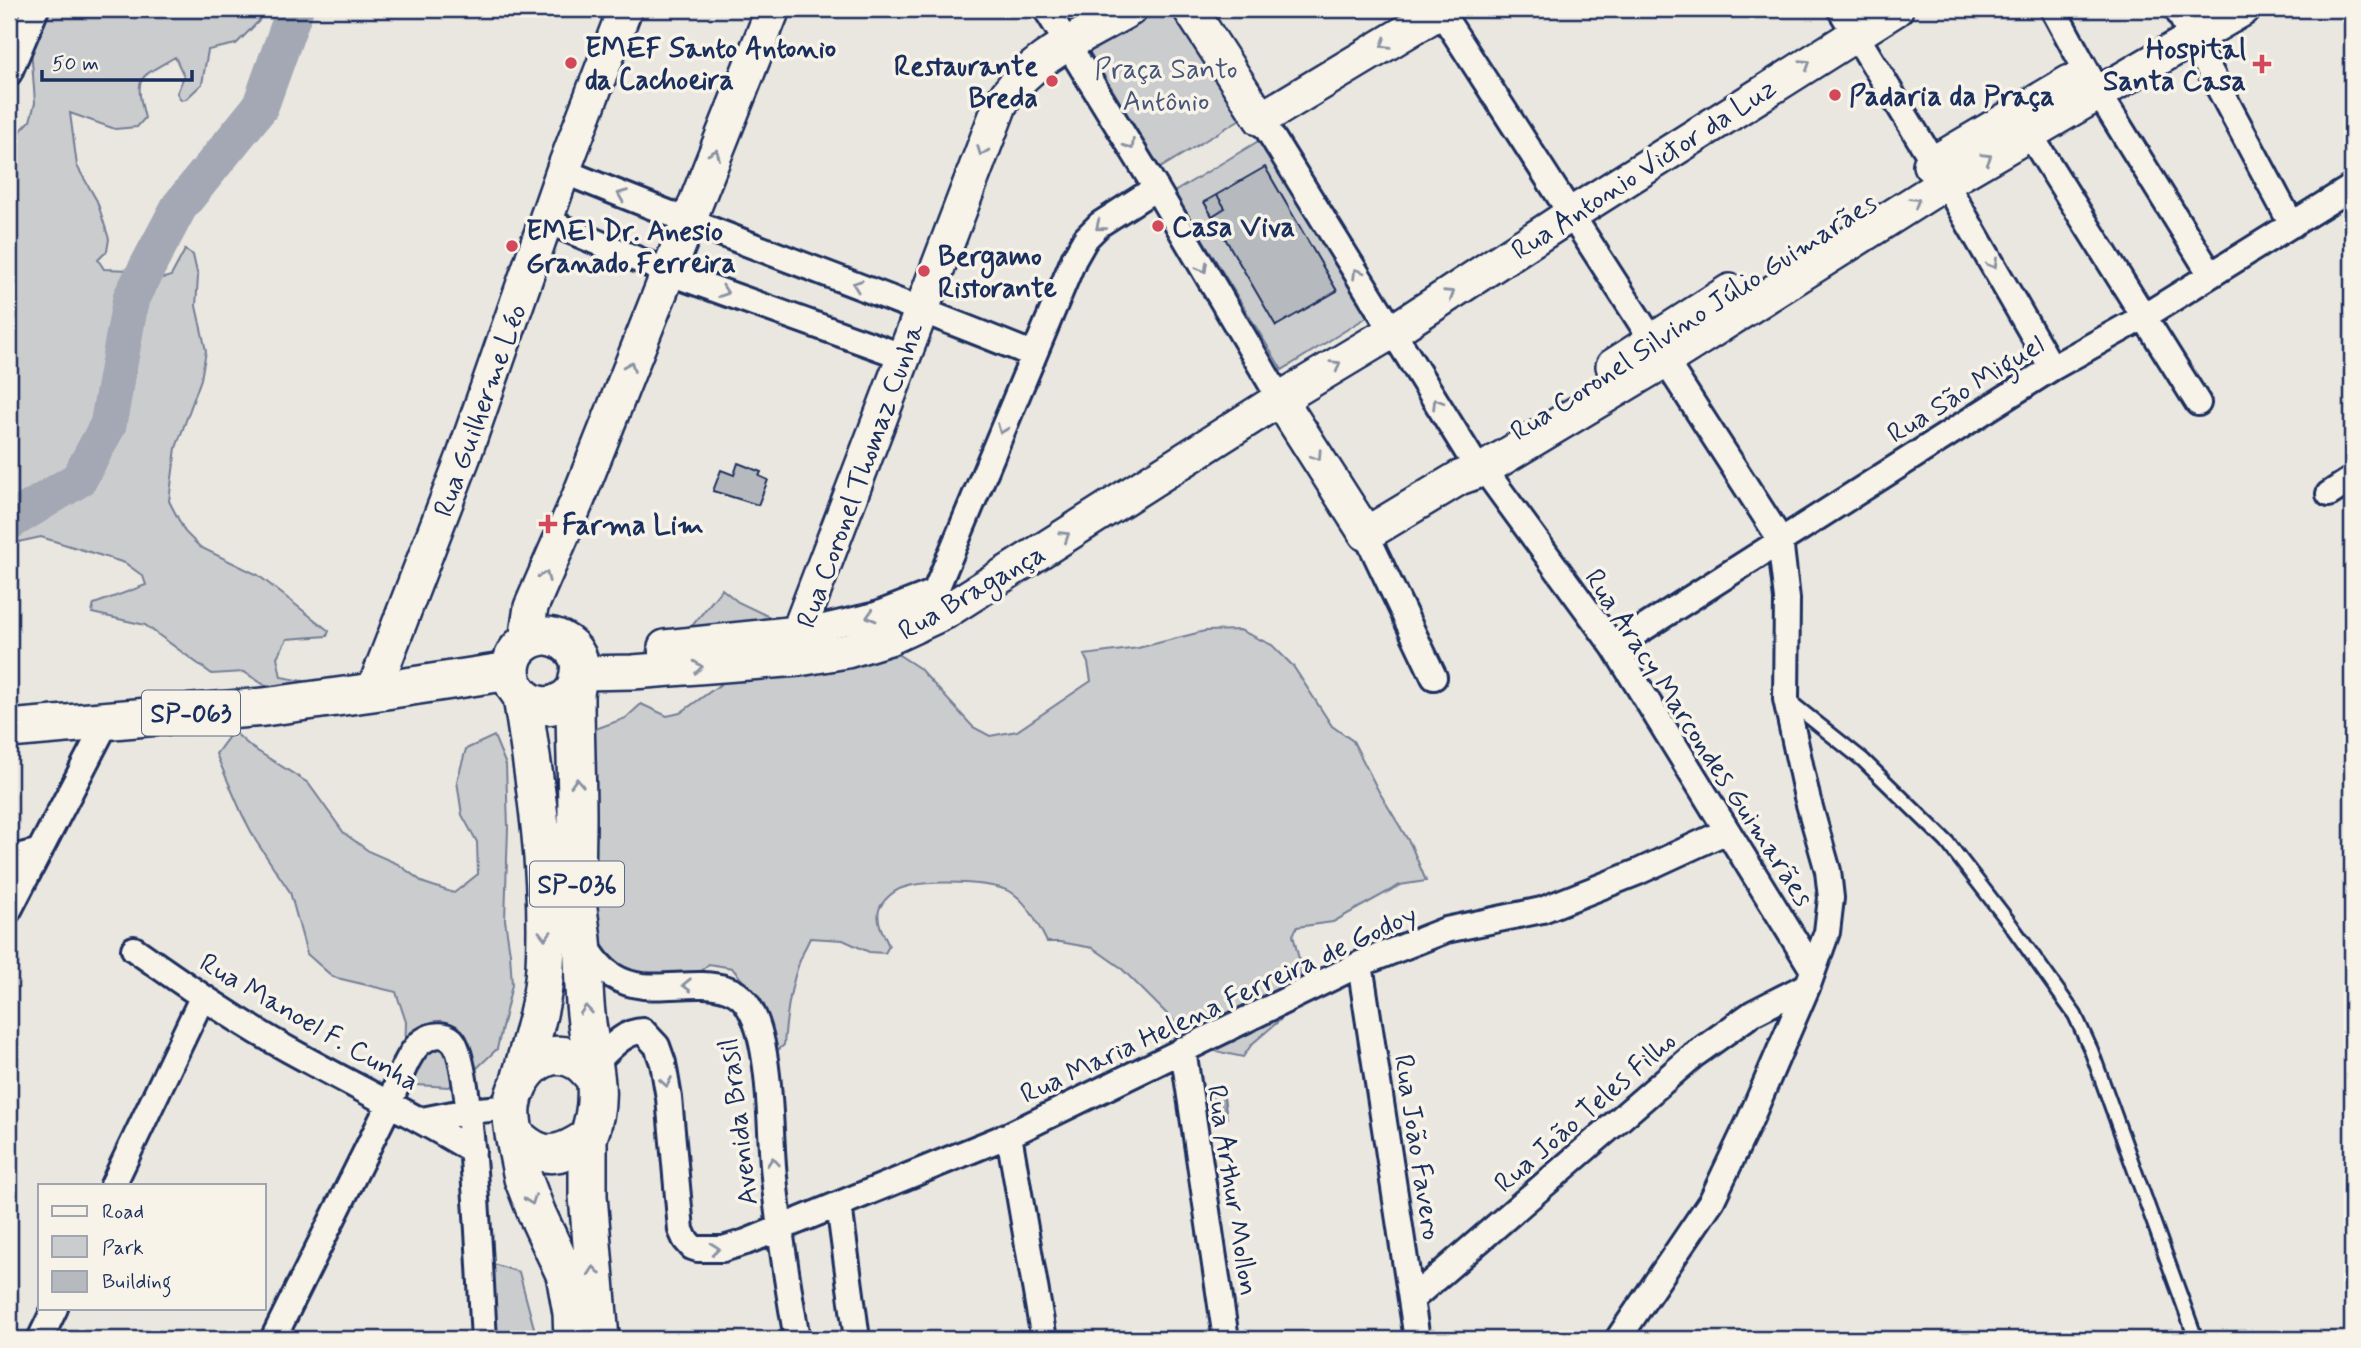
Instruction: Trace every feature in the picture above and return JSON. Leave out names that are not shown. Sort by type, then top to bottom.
[{"type":"main road","points":[[373,692],[519,670],[540,636],[555,636],[574,668],[565,700],[550,706],[535,704],[519,670]]},
{"type":"main road","name":"SP-036","points":[[574,668],[578,908],[586,1016],[597,1099],[595,1121],[588,1139],[588,1196],[600,1339]]},
{"type":"main road","name":"SP-036","points":[[519,670],[536,784],[545,969],[515,1108],[523,1178],[565,1274],[572,1313],[573,1339]]},
{"type":"main road","name":"SP-063","points":[[9,729],[264,707],[373,692]]},
{"type":"main road","points":[[588,1139],[562,1153],[548,1155],[534,1152],[515,1108],[533,1064],[542,1059],[557,1055],[595,1070]]},
{"type":"street","points":[[9,74],[36,9]]},
{"type":"street","name":"Rua Guilherme Léo","points":[[373,692],[463,458],[564,171],[625,9]]},
{"type":"street","points":[[519,670],[531,607],[578,499],[773,9]]},
{"type":"street","points":[[1046,9],[1156,188],[1280,399],[1367,534],[1434,677]]},
{"type":"street","points":[[1068,45],[1130,9]]},
{"type":"street","points":[[1190,9],[1261,119],[1441,10],[1780,539],[1787,599],[1786,699],[1807,797],[1828,871],[1831,898],[1827,932],[1750,1120],[1712,1200],[1618,1339]]},
{"type":"street","name":"Rua Antonio Victor da Luz","points":[[1280,399],[1393,331],[1570,215],[1848,21],[1896,9]]},
{"type":"street","points":[[2053,9],[2092,82],[2211,275]]},
{"type":"street","points":[[1940,173],[2092,82],[2188,20],[2243,9]]},
{"type":"street","points":[[2188,20],[2292,225]]},
{"type":"street","points":[[1848,21],[1940,173],[2052,368]]},
{"type":"street","name":"Rua Coronel Thomaz Cunha","points":[[798,646],[921,309],[1000,105],[1008,90],[1021,76],[1068,45]]},
{"type":"street","points":[[1940,173],[2029,133],[2092,82]]},
{"type":"street","name":"Rua Aracy Marcondes Guimarães","points":[[1261,119],[1393,331],[1472,469],[1614,647],[1727,831],[1810,977]]},
{"type":"street","points":[[2029,133],[2198,403]]},
{"type":"street","points":[[564,171],[688,222],[921,309],[1032,354]]},
{"type":"street","name":"Rua Coronel Silvino Júlio Guimarães","points":[[1367,534],[1940,173]]},
{"type":"street","name":"Rua São Miguel","points":[[1614,647],[2052,368],[2145,316],[2352,187]]},
{"type":"street","points":[[940,602],[1032,354],[1074,259],[1086,238],[1100,224],[1156,188]]},
{"type":"street","points":[[547,221],[667,272],[905,357]]},
{"type":"street","name":"Rua Bragança","points":[[574,668],[633,672],[798,646],[847,651],[889,638],[940,602],[1280,399]]},
{"type":"street","points":[[2329,494],[2352,480]]},
{"type":"street","points":[[9,910],[107,721]]},
{"type":"street","name":"Rua Maria Helena Ferreira de Godoy","points":[[595,1070],[625,1036],[635,1031],[643,1031],[657,1046],[669,1098],[681,1230],[692,1247],[705,1250],[723,1249],[779,1230],[1009,1135],[1360,964],[1446,930],[1542,910],[1638,872],[1727,831]]},
{"type":"street","points":[[9,859],[40,850]]},
{"type":"street","name":"Avenida Brasil","points":[[582,940],[613,976],[657,987],[684,984],[727,989],[743,998],[755,1018],[765,1065],[779,1230],[797,1339]]},
{"type":"street","name":"Rua Manoel F. Cunha","points":[[134,949],[202,998],[298,1056],[390,1102],[473,1151]]},
{"type":"street","name":"Rua João Favero","points":[[1360,964],[1418,1339]]},
{"type":"street","name":"Rua João Teles Filho","points":[[1412,1299],[1695,1055],[1753,1013],[1810,977]]},
{"type":"street","points":[[113,1184],[202,998]]},
{"type":"street","points":[[273,1339],[412,1054],[417,1046],[434,1035],[443,1035],[453,1040],[458,1048],[464,1072],[473,1151],[484,1339]]},
{"type":"street","name":"Rua Arthur Mollon","points":[[1183,1049],[1226,1339]]},
{"type":"street","name":"Rua Manoel F. Cunha","points":[[422,1120],[468,1111],[515,1108]]},
{"type":"street","points":[[1009,1135],[1044,1339]]},
{"type":"street","points":[[839,1205],[857,1339]]},
{"type":"street","points":[[40,1339],[54,1310]]},
{"type":"lane","points":[[1786,699],[1863,760],[1947,842],[2075,1015],[2096,1063],[2196,1339]]},
{"type":"green space","points":[[45,9],[261,11],[259,21],[236,44],[208,50],[202,84],[186,99],[181,100],[177,93],[184,76],[175,57],[146,75],[140,86],[145,118],[137,127],[115,129],[70,113],[77,166],[97,201],[109,239],[107,251],[98,260],[104,269],[132,270],[164,278],[171,276],[185,250],[193,255],[198,277],[196,306],[206,351],[201,379],[176,448],[169,501],[185,532],[200,547],[258,575],[329,631],[327,636],[287,639],[277,657],[281,677],[320,684],[288,700],[244,672],[212,674],[145,625],[92,613],[94,604],[146,585],[143,576],[125,563],[41,537],[9,544],[9,143],[30,121],[35,103],[31,47]]},
{"type":"green space","name":"Praça Santo Antônio","points":[[1158,9],[1176,9],[1242,118],[1160,168],[1089,51]]},
{"type":"green space","points":[[1260,140],[1367,317],[1282,370],[1174,192]]},
{"type":"green space","points":[[722,589],[738,602],[772,618],[782,658],[790,665],[899,655],[919,668],[973,727],[990,736],[1017,731],[1091,681],[1084,655],[1138,648],[1205,631],[1240,630],[1272,645],[1293,666],[1332,726],[1353,741],[1411,845],[1426,881],[1400,885],[1333,922],[1297,927],[1293,935],[1301,967],[1301,1002],[1252,1044],[1243,1057],[1210,1050],[1184,1031],[1120,967],[1093,948],[1047,942],[1029,910],[1014,894],[1004,889],[976,884],[913,885],[895,891],[879,910],[880,924],[889,946],[885,953],[869,952],[843,940],[810,938],[791,990],[784,1045],[778,1050],[769,1044],[743,981],[732,968],[709,964],[693,977],[682,980],[612,969],[590,943],[590,731],[626,718],[641,704],[667,716],[680,713],[742,669],[646,651],[649,645],[692,626]]},
{"type":"green space","points":[[233,731],[251,747],[308,783],[344,833],[370,852],[398,864],[424,883],[454,893],[478,874],[477,842],[462,815],[457,781],[466,749],[494,736],[506,765],[508,828],[505,920],[512,985],[497,1049],[475,1070],[449,1087],[417,1085],[405,1056],[406,1022],[396,992],[333,977],[307,954],[290,892],[256,841],[216,754]]},
{"type":"green space","points":[[490,1263],[519,1272],[537,1339],[479,1339]]},
{"type":"shaded area","points":[[1222,1084],[1227,1118],[1212,1121],[1207,1087]]},
{"type":"building","points":[[1265,167],[1337,291],[1276,326],[1204,202]]},
{"type":"building","points":[[1217,195],[1225,208],[1212,216],[1204,202]]},
{"type":"building","points":[[738,463],[761,472],[759,476],[768,480],[758,505],[713,491],[721,470],[734,475]]},
{"type":"waterway","points":[[9,522],[79,479],[108,425],[131,298],[179,207],[260,107],[295,9]]},
{"type":"place","name":"EMEF Santo Antonio da Cachoeira","points":[[571,63]]},
{"type":"place","name":"Hospital Santa Casa","points":[[2262,64]]},
{"type":"place","name":"Restaurante Breda","points":[[1052,81]]},
{"type":"place","name":"Padaria da Praça","points":[[1835,95]]},
{"type":"place","name":"Casa Viva","points":[[1158,226]]},
{"type":"place","name":"EMEI Dr. Anesio Granado Ferreira","points":[[512,246]]},
{"type":"place","name":"Bergamo Ristorante","points":[[924,271]]},
{"type":"place","name":"Farma Lim","points":[[548,524]]}]
